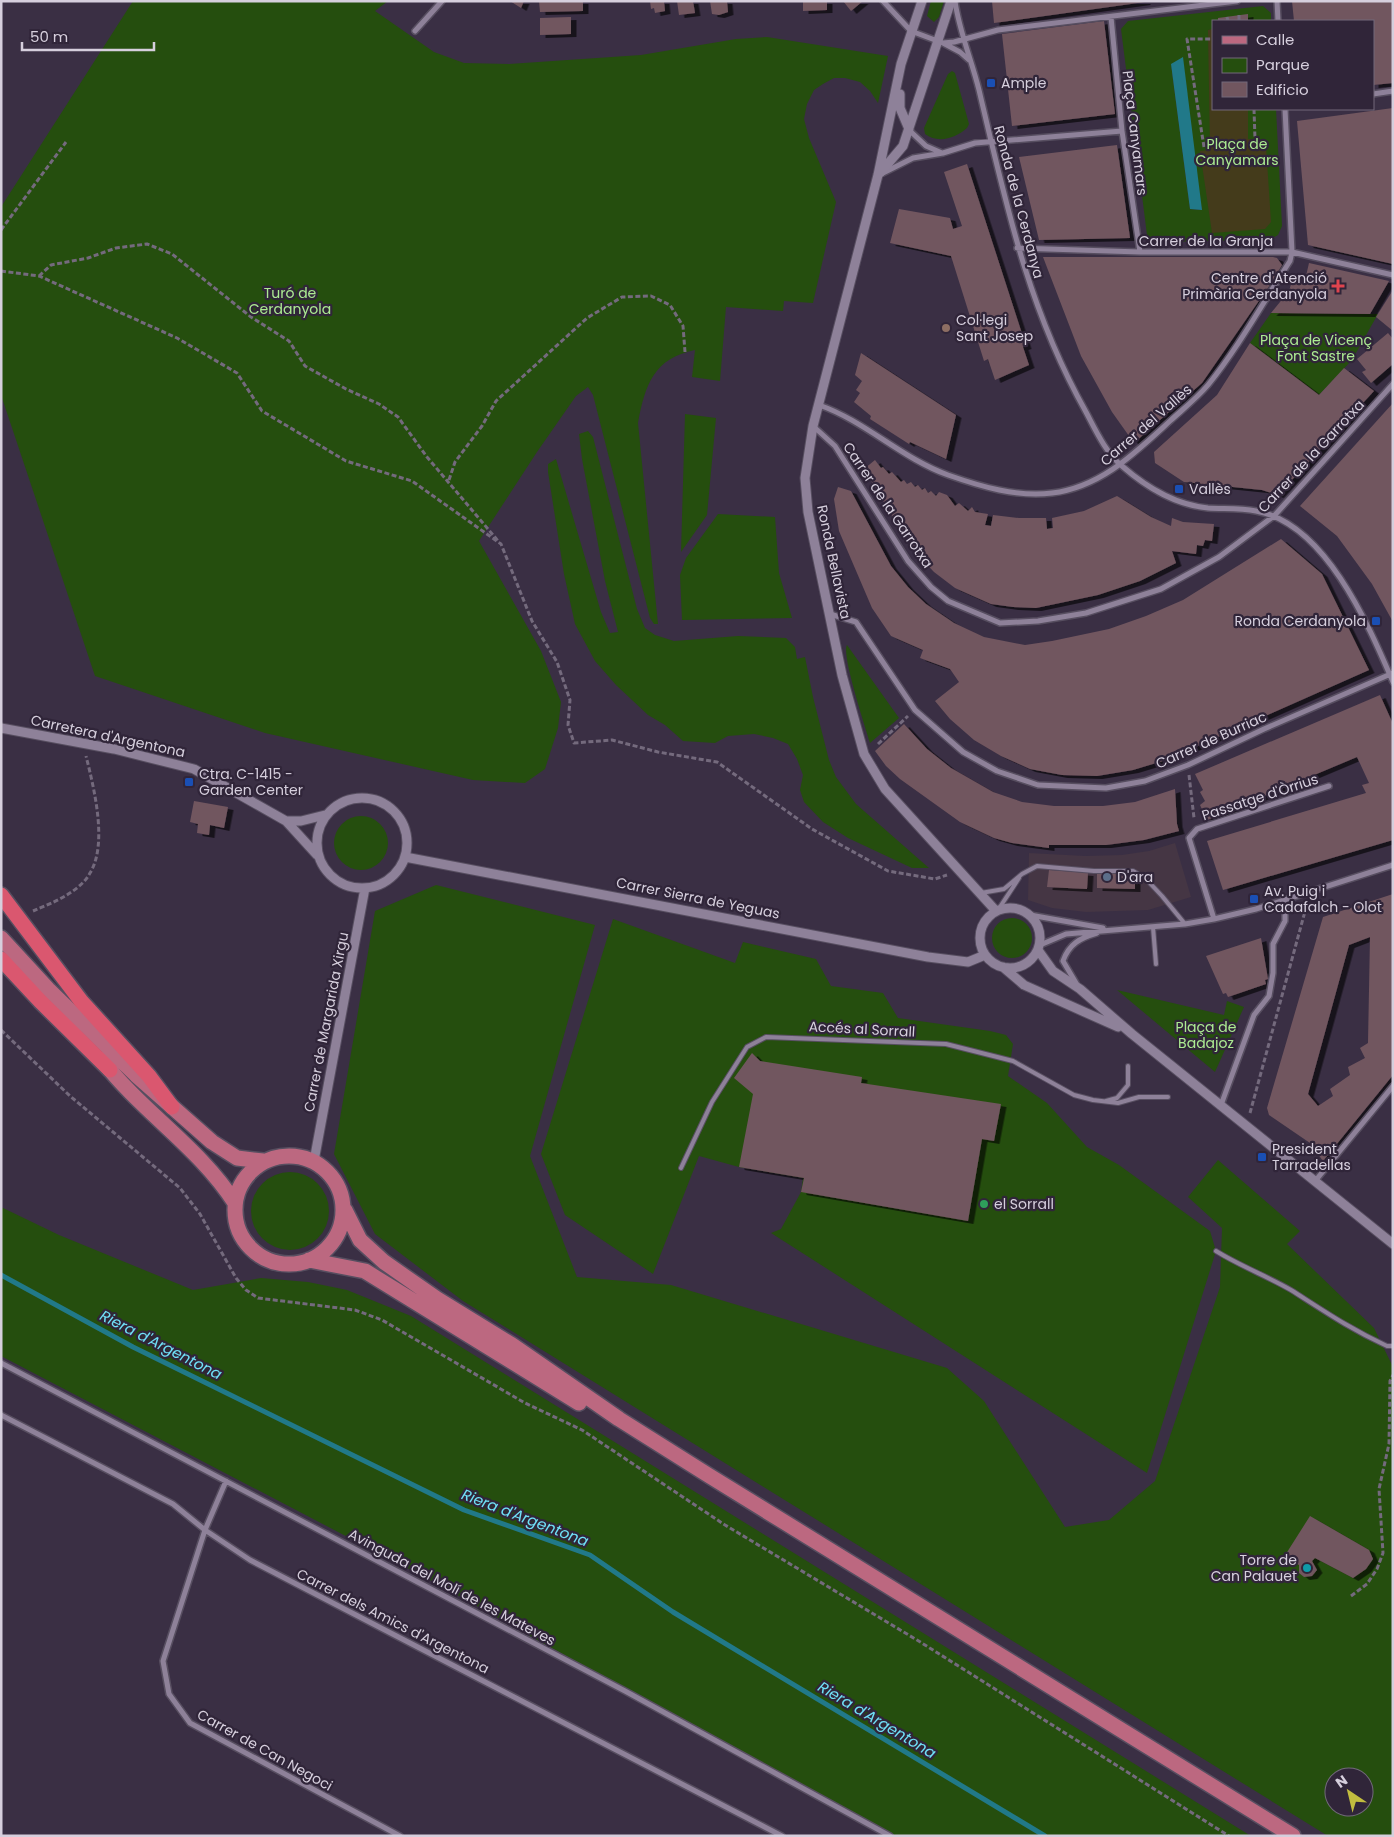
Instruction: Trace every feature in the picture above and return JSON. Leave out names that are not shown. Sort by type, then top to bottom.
[{"type":"highway","points":[[1,895],[81,1000],[149,1076],[172,1107]]},
{"type":"highway","points":[[1,959],[44,995],[110,1070]]},
{"type":"highway","points":[[1,968],[24,990],[44,995]]},
{"type":"main road","points":[[1,938],[44,995],[224,1151],[237,1158],[263,1161],[289,1157],[314,1161],[331,1176],[339,1188],[345,1210],[360,1240],[384,1262],[437,1299],[512,1345],[619,1419],[700,1470],[1293,1836]]},
{"type":"main road","points":[[110,1070],[207,1164],[235,1203]]},
{"type":"main road","points":[[263,1161],[249,1172],[240,1186],[235,1203],[236,1219],[240,1234],[256,1252],[278,1263],[293,1264],[309,1260],[324,1252],[335,1241],[342,1226],[345,1210]]},
{"type":"main road","points":[[309,1260],[365,1271],[381,1280],[909,1610],[994,1659],[1277,1836]]},
{"type":"street","points":[[415,31],[442,1]]},
{"type":"street","points":[[883,1],[911,31],[960,52],[971,63]]},
{"type":"street","name":"Ronda Bellavista","points":[[922,1],[911,31],[878,176],[813,426],[806,478],[808,512],[812,540],[860,745],[874,774],[885,789],[936,847],[997,911]]},
{"type":"street","name":"Ronda Bellavista","points":[[878,176],[903,146],[940,42],[951,1]]},
{"type":"street","name":"Ronda de la Cerdanya","points":[[955,1],[1017,248],[1064,373],[1102,442],[1120,465],[1162,494],[1186,504],[1255,511],[1274,516],[1288,524],[1324,557],[1348,591],[1391,674],[1393,682]]},
{"type":"street","points":[[940,42],[954,42],[998,30],[1237,1]]},
{"type":"street","points":[[1277,1],[1278,20]]},
{"type":"street","name":"Plaça Canyamars","points":[[1111,17],[1122,131],[1140,252]]},
{"type":"street","name":"Ronda Bellavista","points":[[899,80],[900,108],[908,129]]},
{"type":"street","points":[[1374,94],[1393,91]]},
{"type":"street","name":"Carrer del Vallès","points":[[818,405],[842,413],[890,446],[946,474],[1011,494],[1052,493],[1076,488],[1106,474],[1120,465],[1208,385],[1290,261],[1292,252],[1285,110]]},
{"type":"street","points":[[908,129],[926,146],[943,153]]},
{"type":"street","points":[[878,176],[913,158],[943,153],[991,140],[1122,131]]},
{"type":"street","name":"Carrer de la Granja","points":[[1017,248],[1140,252],[1292,252],[1393,274]]},
{"type":"street","name":"Carrer de la Garrotxa","points":[[813,426],[835,446],[908,561],[931,587],[948,600],[1000,622],[1038,622],[1086,612],[1161,589],[1219,557],[1274,516],[1393,384]]},
{"type":"street","name":"Carrer de Burriac","points":[[830,614],[856,622],[915,710],[963,752],[997,771],[1038,785],[1106,788],[1145,781],[1188,765],[1264,729],[1391,674]]},
{"type":"street","name":"Carretera d'Argentona","points":[[1,728],[114,749],[194,769],[286,821],[317,854]]},
{"type":"street","name":"Passatge d'Òrrius","points":[[1197,828],[1329,786]]},
{"type":"street","points":[[356,798],[380,801],[390,807],[404,826],[407,836],[405,857],[394,875],[376,886],[365,888],[352,887],[340,883],[326,871],[317,854],[316,841],[319,827],[325,815],[334,807],[356,798]]},
{"type":"street","points":[[286,821],[301,821],[325,815]]},
{"type":"street","points":[[1197,828],[1189,838],[1214,919]]},
{"type":"street","name":"Carrer Sierra de Yeguas","points":[[405,857],[938,959],[968,962],[985,955]]},
{"type":"street","points":[[1003,967],[1011,968],[1027,963],[1039,948],[1066,934],[1185,924],[1214,919],[1285,900],[1393,865]]},
{"type":"street","name":"Carrer de Margarida Xirgu","points":[[314,1161],[365,888]]},
{"type":"street","points":[[1221,1105],[1254,1015],[1269,996],[1273,973],[1274,944],[1284,921],[1285,900]]},
{"type":"street","points":[[1109,929],[1030,915],[1018,909],[997,911],[985,921],[980,942],[985,955],[1024,985],[1132,1034]]},
{"type":"street","points":[[1030,915],[1039,929],[1039,948],[1052,971],[1080,989],[1132,1034],[1316,1180],[1393,1244]]},
{"type":"street","points":[[1080,989],[1063,961],[1066,951],[1083,938],[1109,929]]},
{"type":"street","points":[[1316,1180],[1393,1086]]},
{"type":"street","name":"Avinguda del Molí de les Mateves","points":[[1,1363],[625,1691],[890,1836]]},
{"type":"street","name":"Carrer dels Amics d'Argentona","points":[[1,1415],[173,1504],[205,1530],[250,1560],[782,1836]]},
{"type":"street","name":"Carrer de Can Negoci","points":[[226,1481],[205,1530],[163,1661],[169,1694],[190,1723],[400,1836]]},
{"type":"lane","points":[[981,893],[1004,889],[1022,874],[1038,866],[1133,871],[1146,880],[1162,896],[1185,924]]},
{"type":"lane","points":[[997,911],[1022,874]]},
{"type":"lane","points":[[1153,927],[1156,964]]},
{"type":"lane","name":"Accés al Sorrall","points":[[681,1168],[712,1102],[747,1048],[766,1037],[845,1038],[946,1044],[1013,1061],[1074,1095],[1104,1102],[1118,1103],[1150,1096],[1168,1097]]},
{"type":"lane","points":[[1104,1102],[1117,1098],[1128,1085],[1128,1066]]},
{"type":"lane","points":[[1216,1251],[1241,1267],[1289,1289],[1340,1323],[1387,1346],[1393,1346]]},
{"type":"path","points":[[1239,15],[1239,20]]},
{"type":"path","points":[[1204,147],[1187,39],[1212,39]]},
{"type":"path","points":[[1254,110],[1254,139]]},
{"type":"path","points":[[1,230],[66,142]]},
{"type":"path","points":[[39,276],[51,264],[88,258],[116,248],[147,244],[172,254],[250,317],[289,341],[304,366],[346,390],[378,404],[398,417],[501,544],[532,621],[557,662],[570,700],[568,725],[574,743],[612,740],[658,752],[717,762],[812,829],[888,871],[935,879],[952,873]]},
{"type":"path","points":[[1,271],[39,276],[177,338],[237,373],[262,411],[346,460],[412,481],[501,544]]},
{"type":"path","points":[[449,480],[454,462],[482,426],[496,401],[587,318],[622,297],[651,296],[670,305],[683,326],[685,352]]},
{"type":"path","points":[[878,744],[915,710]]},
{"type":"path","points":[[33,912],[58,900],[79,885],[90,874],[97,858],[96,803],[83,744]]},
{"type":"path","points":[[1188,765],[1191,809],[1197,828]]},
{"type":"path","points":[[1247,1126],[1311,892]]},
{"type":"path","points":[[1,1030],[70,1096],[180,1188],[200,1214],[236,1278],[246,1290],[258,1298],[355,1310],[382,1320],[525,1403],[582,1430],[725,1525],[917,1640],[1229,1836]]},
{"type":"path","points":[[1351,1596],[1367,1584],[1377,1570],[1383,1553],[1378,1489],[1389,1444],[1390,1381],[1393,1375]]},
{"type":"shaded area","name":"D'ara","points":[[1175,843],[1191,897],[1148,910],[1086,912],[1052,908],[1028,900],[1029,853],[1085,856],[1122,855],[1149,851]]},
{"type":"green space","name":"Turó de Cerdanyola","points":[[133,1],[388,1],[375,11],[434,52],[464,63],[509,64],[641,55],[736,39],[767,37],[888,56],[878,103],[870,91],[860,82],[845,78],[834,78],[814,90],[807,104],[804,119],[809,138],[836,202],[813,303],[784,301],[783,311],[726,307],[720,381],[692,377],[695,350],[670,359],[654,375],[648,385],[638,423],[658,624],[654,624],[650,618],[593,395],[588,387],[576,396],[479,541],[541,651],[561,702],[558,728],[545,769],[525,783],[473,780],[265,733],[95,676],[1,395],[1,207]]},
{"type":"green space","points":[[931,1],[944,1],[939,17],[934,22],[927,16]]},
{"type":"green space","name":"Plaça de Canyamars","points":[[1263,6],[1271,13],[1271,20],[1212,20],[1212,110],[1276,110],[1282,226],[1278,235],[1269,240],[1155,242],[1147,235],[1121,29],[1128,21]],"holes":[[[1171,64],[1202,210],[1190,209]]]},
{"type":"green space","points":[[952,71],[955,73],[969,124],[958,135],[936,139],[925,134],[924,128],[948,74]]},
{"type":"green space","name":"Plaça de Vicenç Font Sastre","points":[[1271,313],[1378,314],[1352,360],[1319,395],[1250,343]]},
{"type":"green space","points":[[685,414],[716,418],[707,515],[681,552]]},
{"type":"green space","points":[[588,431],[593,437],[637,609],[645,628],[655,635],[674,641],[738,636],[786,638],[795,647],[797,659],[805,657],[829,760],[836,777],[856,804],[929,868],[912,868],[848,838],[823,822],[804,802],[800,790],[803,775],[797,759],[788,744],[773,738],[754,734],[728,736],[715,743],[683,741],[665,725],[648,715],[616,685],[595,661],[575,624],[564,574],[548,472],[548,464],[556,459],[601,612],[610,633],[618,632],[605,581],[582,459],[579,434]]},
{"type":"green space","points":[[718,514],[775,517],[779,573],[792,618],[682,620],[680,575],[686,558]]},
{"type":"green space","points":[[847,645],[899,718],[870,743],[851,676],[846,651]]},
{"type":"green space","points":[[356,816],[366,816],[376,820],[384,828],[388,843],[384,858],[376,866],[366,870],[356,870],[346,866],[338,858],[334,848],[334,838],[338,828],[346,820]]},
{"type":"green space","points":[[436,885],[595,925],[530,1156],[577,1277],[671,1285],[947,1368],[984,1401],[1065,1527],[1109,1520],[1155,1481],[1220,1287],[1222,1228],[1188,1197],[1218,1160],[1300,1231],[1287,1244],[1374,1328],[1393,1367],[1393,1836],[1328,1836],[463,1301],[375,1234],[334,1154],[375,911]]},
{"type":"green space","points":[[1012,918],[1026,924],[1032,938],[1026,952],[1012,958],[998,952],[992,938],[998,924]]},
{"type":"green space","name":"el Sorrall","points":[[613,919],[735,963],[743,942],[816,959],[831,986],[883,993],[898,1018],[1006,1035],[1013,1044],[1008,1076],[1047,1103],[1087,1147],[1119,1165],[1210,1231],[1216,1251],[1147,1473],[771,1233],[781,1229],[801,1192],[803,1178],[739,1167],[699,1156],[653,1274],[565,1215],[541,1154]]},
{"type":"green space","name":"Plaça de Badajoz","points":[[1117,990],[1224,1015],[1227,1001],[1244,1007],[1215,1072]]},
{"type":"green space","points":[[290,1172],[305,1175],[318,1183],[326,1196],[329,1211],[326,1226],[318,1239],[305,1247],[290,1250],[275,1247],[262,1239],[254,1226],[251,1211],[254,1196],[262,1183],[275,1175]]},
{"type":"green space","points":[[1,1207],[59,1235],[193,1290],[261,1278],[308,1282],[347,1290],[411,1316],[1251,1836],[890,1836],[430,1580],[1,1356]]},
{"type":"sand","points":[[1212,29],[1212,110],[1248,110],[1248,139],[1259,140],[1266,146],[1271,222],[1265,229],[1212,233],[1200,151],[1210,150],[1208,30]]},
{"type":"water","points":[[1183,57],[1202,210],[1190,209],[1171,64]]},
{"type":"building","points":[[510,1],[524,1],[521,8]]},
{"type":"building","points":[[539,1],[583,1],[583,11],[540,12]]},
{"type":"building","points":[[650,1],[664,1],[665,11],[655,13],[654,8],[651,9]]},
{"type":"building","points":[[677,1],[693,1],[695,13],[679,15]]},
{"type":"building","points":[[710,1],[727,1],[728,12],[719,15],[712,14]]},
{"type":"building","points":[[803,1],[827,1],[827,10],[803,11]]},
{"type":"building","points":[[843,1],[863,1],[851,11]]},
{"type":"building","points":[[992,1],[1145,1],[1145,2],[994,23]]},
{"type":"building","points":[[1292,1],[1393,1],[1393,83],[1374,85],[1374,20],[1294,20]]},
{"type":"building","points":[[1248,14],[1248,20],[1218,20],[1218,18]]},
{"type":"building","points":[[571,17],[571,34],[540,35],[540,18]]},
{"type":"building","points":[[1104,21],[1115,114],[1012,126],[1002,34]]},
{"type":"building","points":[[1393,108],[1393,264],[1308,245],[1297,121]]},
{"type":"building","points":[[1117,145],[1130,238],[1039,240],[1019,157]]},
{"type":"building","points":[[967,164],[1026,346],[1023,347],[1029,365],[995,380],[988,359],[984,361],[951,256],[890,243],[899,209],[950,218],[953,229],[962,226],[944,172]]},
{"type":"building","points":[[1043,257],[1273,257],[1277,258],[1282,265],[1202,383],[1134,443],[1112,412],[1081,356]]},
{"type":"building","name":"Centre d'Atenció Primària Cerdanyola","points":[[1309,263],[1389,281],[1370,314],[1271,313],[1289,291],[1294,274],[1306,276]]},
{"type":"building","points":[[1393,290],[1393,331],[1376,317]]},
{"type":"building","points":[[1388,333],[1393,339],[1393,364],[1371,383],[1362,372],[1366,370],[1357,359]]},
{"type":"building","points":[[1250,343],[1319,395],[1344,368],[1374,391],[1278,495],[1262,490],[1184,482],[1155,463],[1154,452],[1217,395]]},
{"type":"building","points":[[861,353],[956,415],[946,459],[910,442],[909,444],[870,419],[871,416],[854,402],[860,393],[856,390],[862,381],[855,375]]},
{"type":"building","points":[[1393,403],[1393,622],[1372,584],[1337,536],[1300,506]]},
{"type":"building","points":[[875,460],[881,468],[883,467],[889,474],[892,472],[901,482],[904,480],[907,484],[911,482],[915,487],[918,485],[922,490],[925,488],[928,493],[931,491],[936,496],[939,492],[947,495],[955,506],[959,503],[968,511],[972,507],[975,512],[988,514],[985,525],[991,526],[993,515],[1019,518],[1046,518],[1047,529],[1053,528],[1052,518],[1084,511],[1117,496],[1151,517],[1171,526],[1172,518],[1183,522],[1214,524],[1212,541],[1205,540],[1203,546],[1197,545],[1196,554],[1172,551],[1176,563],[1140,581],[1098,595],[1036,608],[991,604],[955,588],[934,572],[912,549],[864,469]]},
{"type":"building","points":[[838,487],[851,491],[891,566],[908,587],[926,604],[954,623],[984,637],[1025,645],[1109,629],[1146,616],[1183,600],[1281,539],[1322,574],[1369,670],[1166,760],[1133,770],[1097,776],[1062,775],[1030,769],[1001,756],[974,740],[950,719],[935,701],[959,682],[950,669],[920,658],[923,650],[891,636],[872,608],[839,531],[834,499]]},
{"type":"building","points":[[1380,695],[1393,724],[1393,840],[1223,890],[1207,841],[1366,793],[1362,785],[1369,783],[1357,757],[1207,820],[1200,805],[1205,801],[1200,792],[1203,790],[1195,774]]},
{"type":"building","points":[[904,724],[927,749],[951,768],[993,792],[1022,802],[1054,806],[1103,806],[1135,802],[1175,789],[1179,831],[1144,840],[1106,845],[1049,845],[1049,848],[1012,843],[994,838],[960,822],[900,779],[886,766],[875,751]]},
{"type":"building","points":[[194,801],[228,807],[224,828],[210,825],[209,835],[197,833],[198,824],[190,822]]},
{"type":"building","points":[[1049,870],[1088,873],[1087,889],[1047,887]]},
{"type":"building","points":[[1097,872],[1135,872],[1135,889],[1097,888]]},
{"type":"building","points":[[1393,894],[1393,1075],[1323,1161],[1310,1143],[1269,1115],[1267,1108],[1323,917]],"holes":[[[1370,937],[1368,1043],[1360,1048],[1365,1058],[1348,1067],[1350,1075],[1330,1089],[1333,1096],[1318,1106],[1308,1094],[1349,945]]]},
{"type":"building","points":[[1261,938],[1268,979],[1265,980],[1266,984],[1228,997],[1226,993],[1223,994],[1206,956]]},
{"type":"building","name":"el Sorrall","points":[[752,1053],[760,1061],[862,1077],[861,1083],[1001,1104],[994,1141],[982,1139],[968,1221],[801,1192],[804,1178],[739,1167],[753,1094],[734,1078]]},
{"type":"building","points":[[1310,1516],[1369,1550],[1373,1559],[1366,1569],[1353,1578],[1315,1558],[1312,1561],[1317,1570],[1312,1576],[1304,1577],[1299,1573],[1299,1565],[1284,1557]]},
{"type":"waterway","name":"Riera d'Argentona","points":[[1,1275],[133,1347],[464,1510],[590,1555],[673,1612],[1045,1836]]},
{"type":"place","name":"Ample","points":[[991,83]]},
{"type":"place","name":"Centre d'Atenció Primària Cerdanyola","points":[[1338,286]]},
{"type":"place","name":"Col·legi Sant Josep","points":[[946,328]]},
{"type":"place","name":"Vallès","points":[[1179,489]]},
{"type":"place","name":"Ronda Cerdanyola","points":[[1376,621]]},
{"type":"place","name":"Ctra. C-1415 - Garden Center","points":[[189,782]]},
{"type":"place","name":"D'ara","points":[[1107,877]]},
{"type":"place","name":"Av. Puig i Cadafalch - Olot","points":[[1254,899]]},
{"type":"place","name":"President Tarradellas","points":[[1262,1157]]},
{"type":"place","name":"el Sorrall","points":[[984,1204]]},
{"type":"place","name":"Torre de Can Palauet","points":[[1307,1568]]}]
